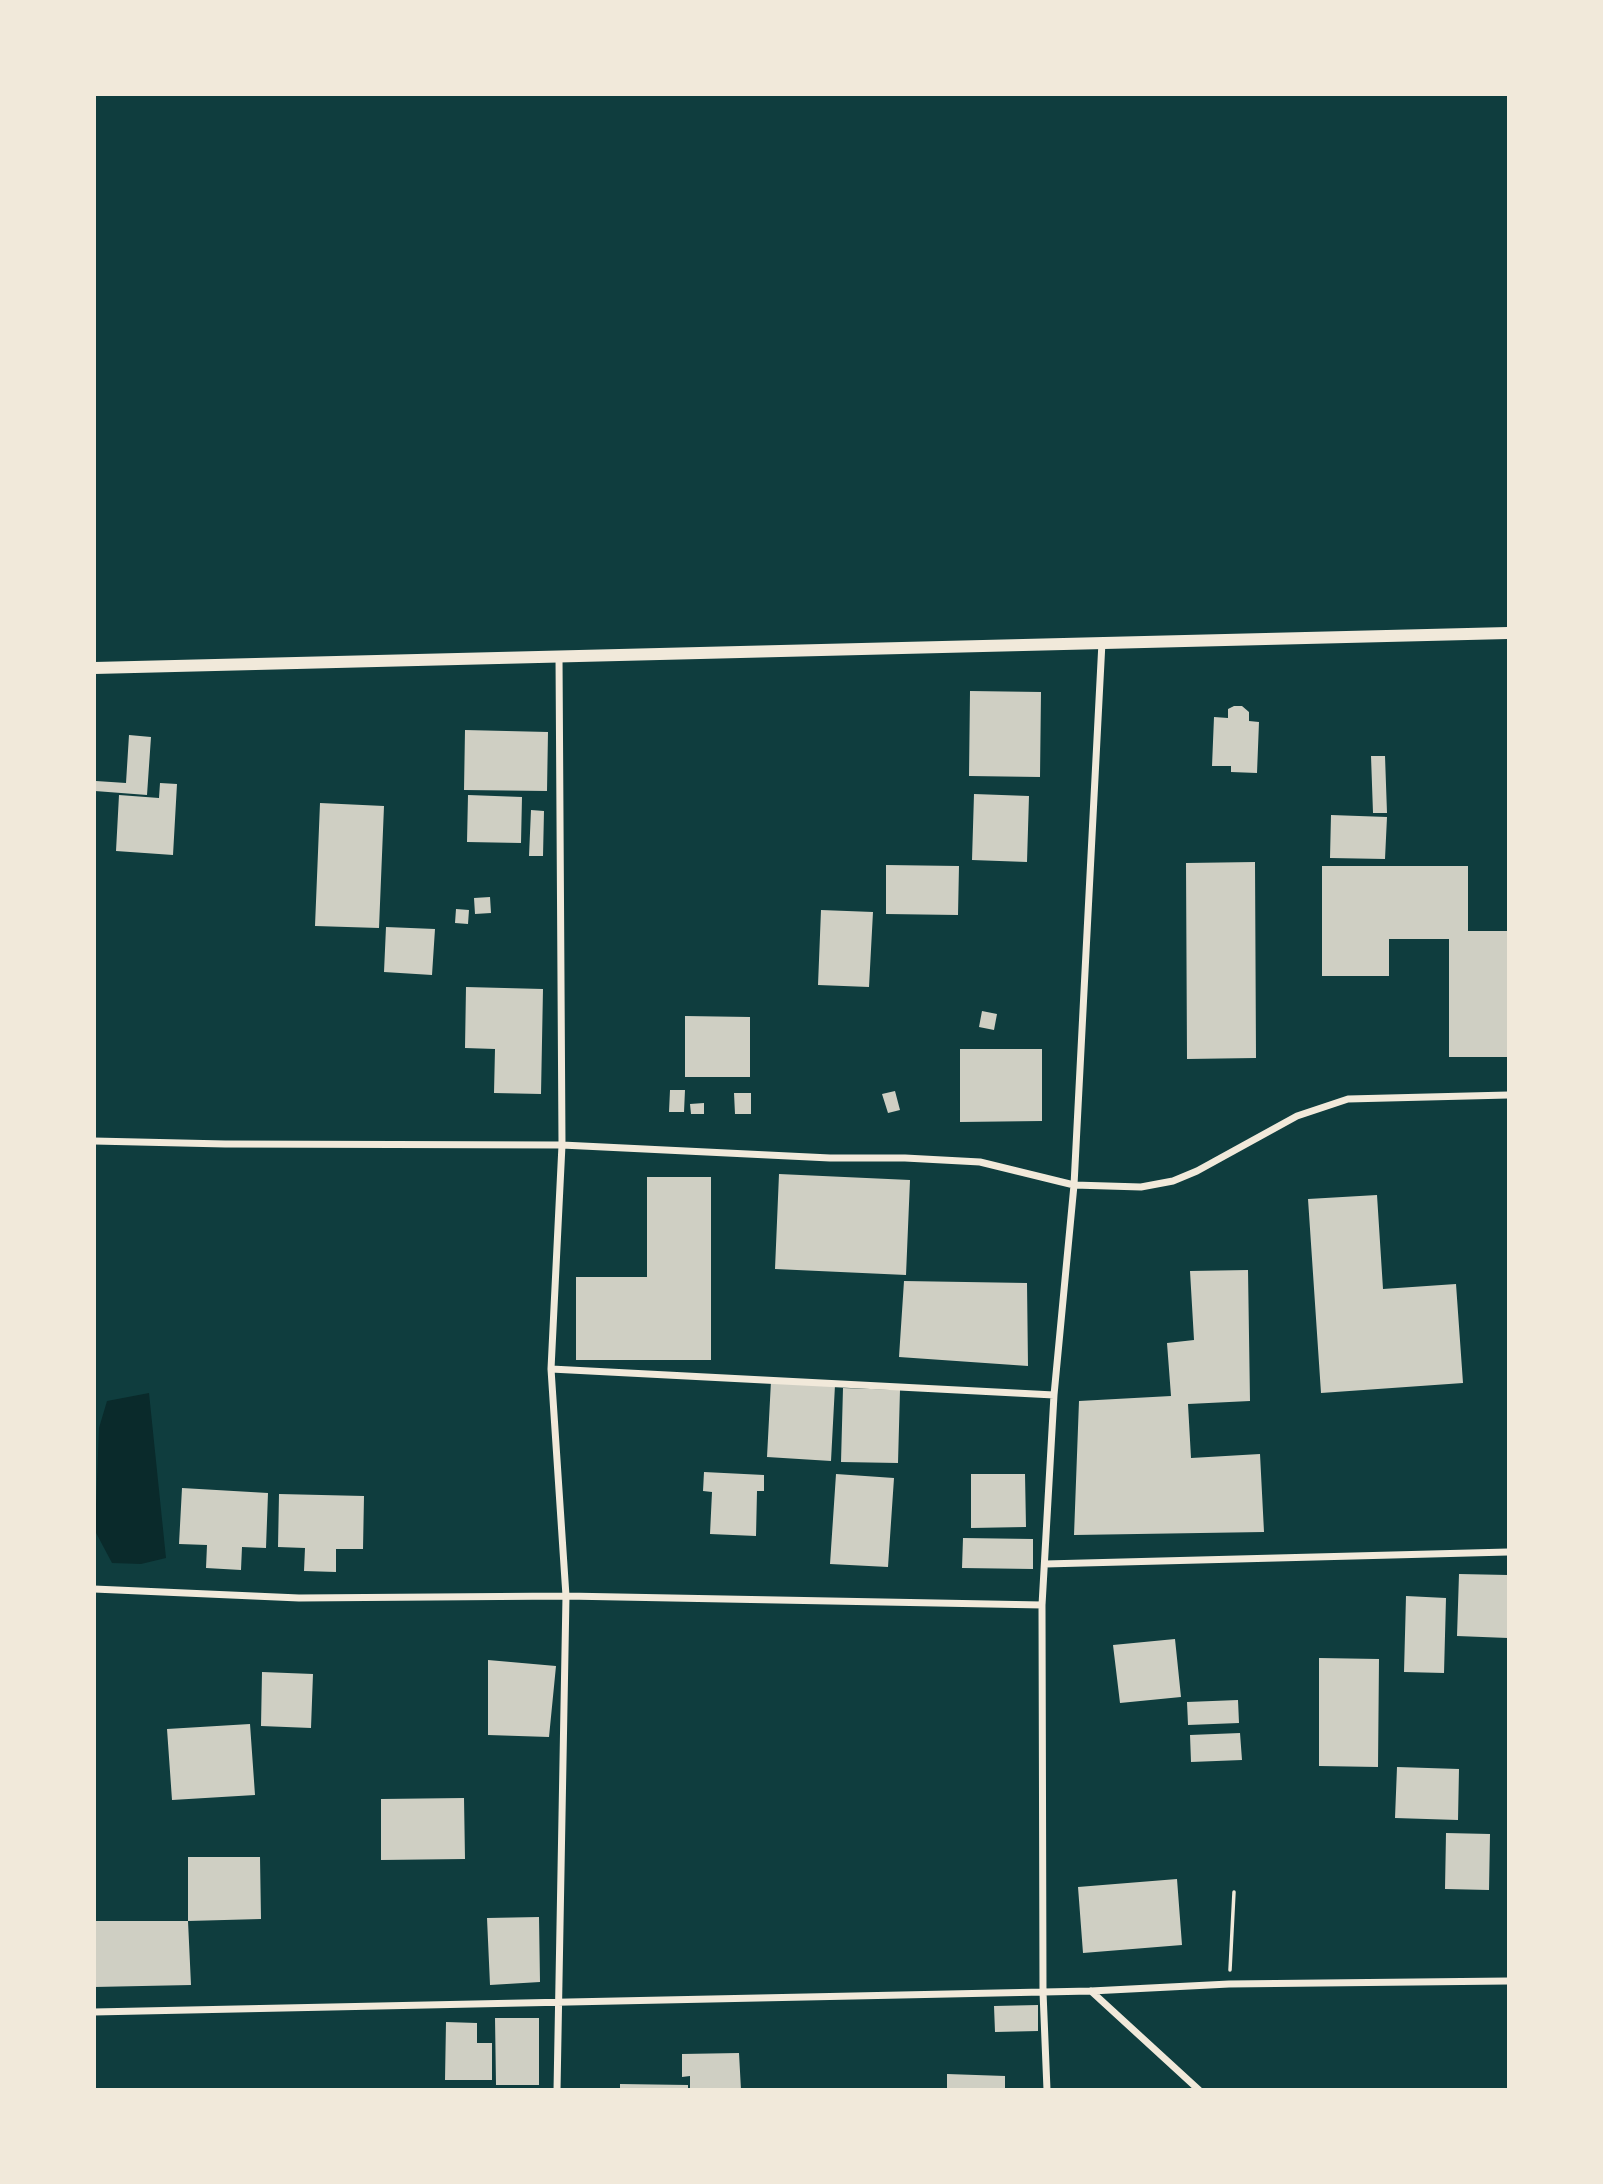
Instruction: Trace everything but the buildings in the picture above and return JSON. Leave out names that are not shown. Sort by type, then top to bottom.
[{"type":"street","points":[[94,668],[1508,633]]},
{"type":"street","points":[[1047,2090],[1043,1992],[1042,1605],[1054,1395],[1074,1185],[1102,642]]},
{"type":"street","points":[[557,2090],[566,1595],[551,1369],[562,1145],[559,656]]},
{"type":"street","points":[[94,1140],[225,1144],[562,1145],[980,1162],[1074,1185],[1141,1187],[1174,1181],[1297,1116],[1348,1099],[1508,1095]]},
{"type":"street","points":[[551,1369],[1054,1395]]},
{"type":"street","points":[[1045,1564],[1508,1552]]},
{"type":"street","points":[[94,1589],[299,1598],[566,1595],[1042,1605]]},
{"type":"street","points":[[94,2012],[1091,1991],[1229,1984],[1508,1981]]},
{"type":"street","points":[[1091,1991],[1199,2090]]},
{"type":"path","points":[[1229,1984],[1234,1892]]},
{"type":"water","points":[[149,1393],[166,1558],[141,1564],[112,1563],[95,1531],[99,1428],[107,1401]]}]
